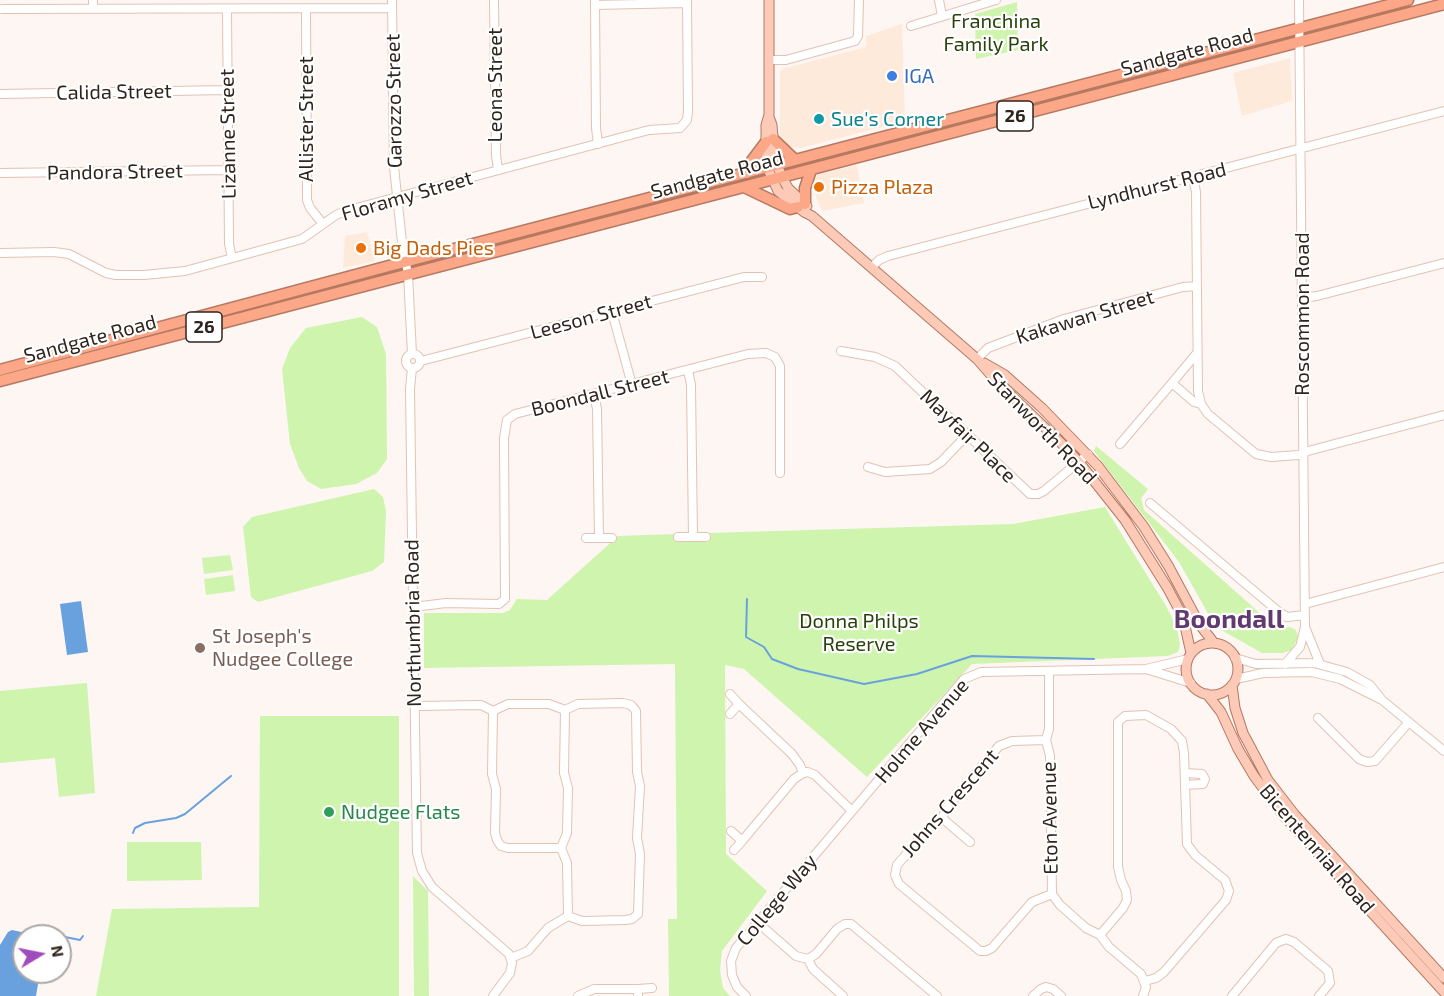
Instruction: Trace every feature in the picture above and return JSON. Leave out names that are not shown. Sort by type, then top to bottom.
[{"type":"highway","name":"Sandgate Road","points":[[0,370],[1408,0]]},
{"type":"highway","name":"Sandgate Road","points":[[0,381],[1444,4]]},
{"type":"highway","points":[[747,173],[752,162],[770,140],[795,160]]},
{"type":"highway","points":[[744,187],[790,209],[801,205],[811,170]]},
{"type":"main road","points":[[769,0],[766,125],[772,166]]},
{"type":"main road","name":"Stanworth Road","points":[[772,166],[777,179],[778,191],[801,205],[977,359],[997,382],[1079,462],[1125,520],[1167,587],[1183,617],[1190,656]]},
{"type":"main road","name":"Stanworth Road","points":[[977,359],[1005,375],[1088,454],[1144,527],[1169,567],[1200,625],[1214,643]]},
{"type":"main road","points":[[1214,643],[1227,648],[1238,665],[1234,682],[1221,693],[1207,694],[1195,688],[1186,668],[1190,656],[1205,644],[1214,643]]},
{"type":"main road","name":"Bicentennial Road","points":[[1234,682],[1239,725],[1268,780],[1295,814],[1444,978]]},
{"type":"main road","name":"Bicentennial Road","points":[[1207,694],[1221,712],[1238,749],[1254,776],[1282,815],[1443,991]]},
{"type":"street","points":[[93,0],[93,9]]},
{"type":"street","name":"Leona Street","points":[[494,0],[498,170]]},
{"type":"street","points":[[769,60],[786,60],[856,40],[859,35],[859,0]]},
{"type":"street","points":[[939,0],[942,16]]},
{"type":"street","points":[[910,26],[996,0]]},
{"type":"street","name":"Roscommon Road","points":[[1285,664],[1300,647],[1305,627],[1299,0]]},
{"type":"street","points":[[598,144],[595,2],[687,1]]},
{"type":"street","name":"Floramy Street","points":[[0,253],[69,254],[106,273],[127,275],[185,271],[302,239],[340,213],[649,130],[680,128],[685,123],[688,112],[687,1]]},
{"type":"street","points":[[2,9],[306,9],[392,4]]},
{"type":"street","name":"Garozzo Street","points":[[392,4],[393,151],[408,274]]},
{"type":"street","name":"Allister Street","points":[[306,9],[307,200],[310,208],[323,224]]},
{"type":"street","name":"Lizanne Street","points":[[227,10],[229,244],[232,258]]},
{"type":"street","name":"Calida Street","points":[[0,93],[228,90]]},
{"type":"street","name":"Lyndhurst Road","points":[[872,267],[879,260],[888,256],[1444,111]]},
{"type":"street","name":"Pandora Street","points":[[0,173],[229,170]]},
{"type":"street","points":[[1193,177],[1196,192],[1198,391],[1201,404],[1208,414],[1256,454],[1271,457],[1299,455],[1444,415]]},
{"type":"street","points":[[1302,298],[1444,263]]},
{"type":"street","points":[[408,274],[412,354]]},
{"type":"street","name":"Leeson Street","points":[[421,361],[744,277],[762,277]]},
{"type":"street","name":"Kakawan Street","points":[[977,359],[986,349],[1064,319],[1183,287],[1197,286]]},
{"type":"street","points":[[612,312],[632,385]]},
{"type":"street","name":"Mayfair Place","points":[[841,351],[875,357],[895,366],[1030,494],[1044,491],[1088,454]]},
{"type":"street","name":"Boondall Street","points":[[413,607],[446,603],[499,604],[504,601],[506,596],[504,438],[506,424],[515,414],[756,352],[766,353],[775,357],[780,366],[780,472]]},
{"type":"street","points":[[1120,444],[1197,353]]},
{"type":"street","points":[[412,354],[418,355],[421,361],[418,367],[407,366],[407,356],[412,354]]},
{"type":"street","name":"Northumbria Road","points":[[412,368],[410,389],[417,852],[425,877],[437,891],[504,947],[511,958]]},
{"type":"street","points":[[688,370],[691,385],[693,537]]},
{"type":"street","points":[[1172,383],[1194,402],[1201,404]]},
{"type":"street","points":[[594,394],[597,409],[599,538]]},
{"type":"street","points":[[868,467],[885,472],[930,469],[941,462],[967,435]]},
{"type":"street","points":[[1150,503],[1279,612],[1287,616],[1305,615]]},
{"type":"street","points":[[678,537],[706,537]]},
{"type":"street","points":[[586,538],[612,538]]},
{"type":"street","points":[[1305,604],[1444,567]]},
{"type":"street","name":"Roscommon Road","points":[[1305,627],[1320,664]]},
{"type":"street","name":"Holme Avenue","points":[[852,811],[967,677],[981,672],[1146,669],[1190,656]]},
{"type":"street","points":[[1235,658],[1257,664],[1320,664],[1347,672],[1363,680],[1371,685],[1382,700]]},
{"type":"street","name":"Holme Avenue","points":[[1146,669],[1191,683]]},
{"type":"street","name":"Eton Avenue","points":[[1049,671],[1049,729],[1046,740],[1050,756],[1052,894],[1060,905],[1086,928],[1100,935],[1109,947],[1139,972],[1145,981]]},
{"type":"street","points":[[1234,682],[1263,673],[1322,674],[1340,679],[1382,700],[1444,752]]},
{"type":"street","points":[[730,694],[792,754],[803,773]]},
{"type":"street","points":[[493,711],[508,704],[549,704],[565,710],[581,704],[627,704],[635,708],[638,717],[637,772],[640,786],[638,914],[632,919],[625,920],[582,921],[568,916]]},
{"type":"street","points":[[730,714],[740,704]]},
{"type":"street","points":[[415,706],[481,705],[493,711]]},
{"type":"street","points":[[565,710],[564,773],[568,788],[567,833],[561,848],[567,863],[568,916]]},
{"type":"street","points":[[493,711],[494,766],[492,774],[495,786],[497,840],[501,846],[508,848],[561,848]]},
{"type":"street","points":[[1100,935],[1123,908],[1126,900],[1126,891],[1118,867],[1117,734],[1120,719],[1129,715],[1146,715],[1172,729],[1184,747],[1187,844],[1195,855],[1225,880],[1229,891],[1226,900],[1164,972],[1156,978],[1145,981],[1143,996]]},
{"type":"street","points":[[1318,718],[1359,759],[1367,762],[1375,761],[1409,722]]},
{"type":"street","name":"Johns Crescent","points":[[1046,740],[1012,741],[999,746],[948,806],[942,818],[931,826],[897,866],[895,874],[899,884],[976,949],[983,951],[989,950],[1032,902],[1052,894]]},
{"type":"street","points":[[734,850],[794,779],[803,773],[808,772],[815,775],[852,811]]},
{"type":"street","points":[[1185,773],[1202,774],[1205,779],[1200,785],[1185,785]]},
{"type":"street","name":"College Way","points":[[746,996],[733,979],[731,961],[736,948],[852,811]]},
{"type":"street","points":[[942,818],[970,842]]},
{"type":"street","points":[[731,831],[742,841]]},
{"type":"street","points":[[493,996],[510,973],[511,958],[528,951],[548,928],[568,916]]},
{"type":"street","points":[[757,922],[802,959],[808,959],[816,954],[839,927],[851,924],[937,996]]},
{"type":"street","points":[[1232,996],[1276,943],[1286,939],[1293,942],[1328,971],[1330,983],[1319,996]]},
{"type":"street","points":[[808,959],[813,969],[843,996]]},
{"type":"street","points":[[1033,996],[1046,987],[1053,989],[1061,996]]},
{"type":"street","points":[[578,996],[594,989],[638,993],[652,988]]},
{"type":"shaded area","name":"Sue's Corner","points":[[902,24],[905,121],[801,148],[790,147],[785,143],[780,137],[780,71],[866,47],[866,36]]},
{"type":"shaded area","points":[[1290,58],[1292,101],[1242,116],[1233,73]]},
{"type":"shaded area","points":[[857,165],[864,203],[822,211],[811,185],[817,175]]},
{"type":"shaded area","points":[[367,232],[375,261],[343,268],[345,236]]},
{"type":"green space","name":"Franchina Family Park","points":[[1017,2],[1018,50],[976,59],[975,14]]},
{"type":"green space","points":[[362,317],[377,327],[386,354],[387,459],[377,473],[356,484],[321,489],[307,481],[299,468],[290,444],[282,369],[290,348],[306,328]]},
{"type":"green space","points":[[1096,446],[1148,489],[1141,498],[1144,510],[1272,624],[1296,630],[1298,637],[1292,650],[1283,653],[1262,653],[1214,624],[1179,562],[1094,451]]},
{"type":"green space","points":[[374,489],[383,497],[386,512],[384,562],[372,571],[258,602],[251,597],[243,527],[252,517]]},
{"type":"green space","name":"Donna Philps Reserve","points":[[1105,507],[1166,606],[1177,628],[1180,645],[1178,652],[1168,656],[972,664],[867,777],[744,669],[725,665],[726,854],[767,891],[722,951],[720,970],[723,988],[730,996],[669,996],[668,919],[677,919],[675,664],[424,668],[424,613],[503,613],[510,610],[517,599],[547,600],[618,536],[676,534],[677,542],[708,542],[708,533],[1013,524]]},
{"type":"green space","points":[[230,555],[233,570],[204,574],[202,558]]},
{"type":"green space","points":[[233,575],[235,591],[206,595],[204,579]]},
{"type":"green space","points":[[87,683],[95,793],[59,797],[55,758],[0,763],[0,691]]},
{"type":"green space","name":"Nudgee Flats","points":[[260,716],[399,716],[399,996],[96,996],[112,909],[259,907]]},
{"type":"green space","points":[[127,842],[201,842],[202,880],[127,881]]},
{"type":"green space","points":[[413,876],[428,891],[429,996],[414,996]]},
{"type":"water","points":[[81,601],[88,652],[67,655],[60,604]]},
{"type":"water","points":[[12,930],[12,984],[38,984],[36,996],[0,996],[0,945],[8,932]]},
{"type":"waterway","points":[[747,599],[746,637],[764,647],[772,659],[798,669],[864,684],[917,674],[972,656],[1094,659]]},
{"type":"waterway","points":[[133,833],[135,828],[145,823],[176,818],[185,814],[231,776]]},
{"type":"waterway","points":[[72,938],[80,940],[83,936]]},
{"type":"place","name":"IGA","points":[[892,76]]},
{"type":"place","name":"Sue's Corner","points":[[819,119]]},
{"type":"place","name":"Pizza Plaza","points":[[819,187]]},
{"type":"place","name":"Big Dads Pies","points":[[361,248]]},
{"type":"place","name":"St Joseph's Nudgee College","points":[[200,648]]},
{"type":"place","name":"Nudgee Flats","points":[[329,812]]},
{"type":"district","name":"Boondall","points":[[1229,619]]}]
